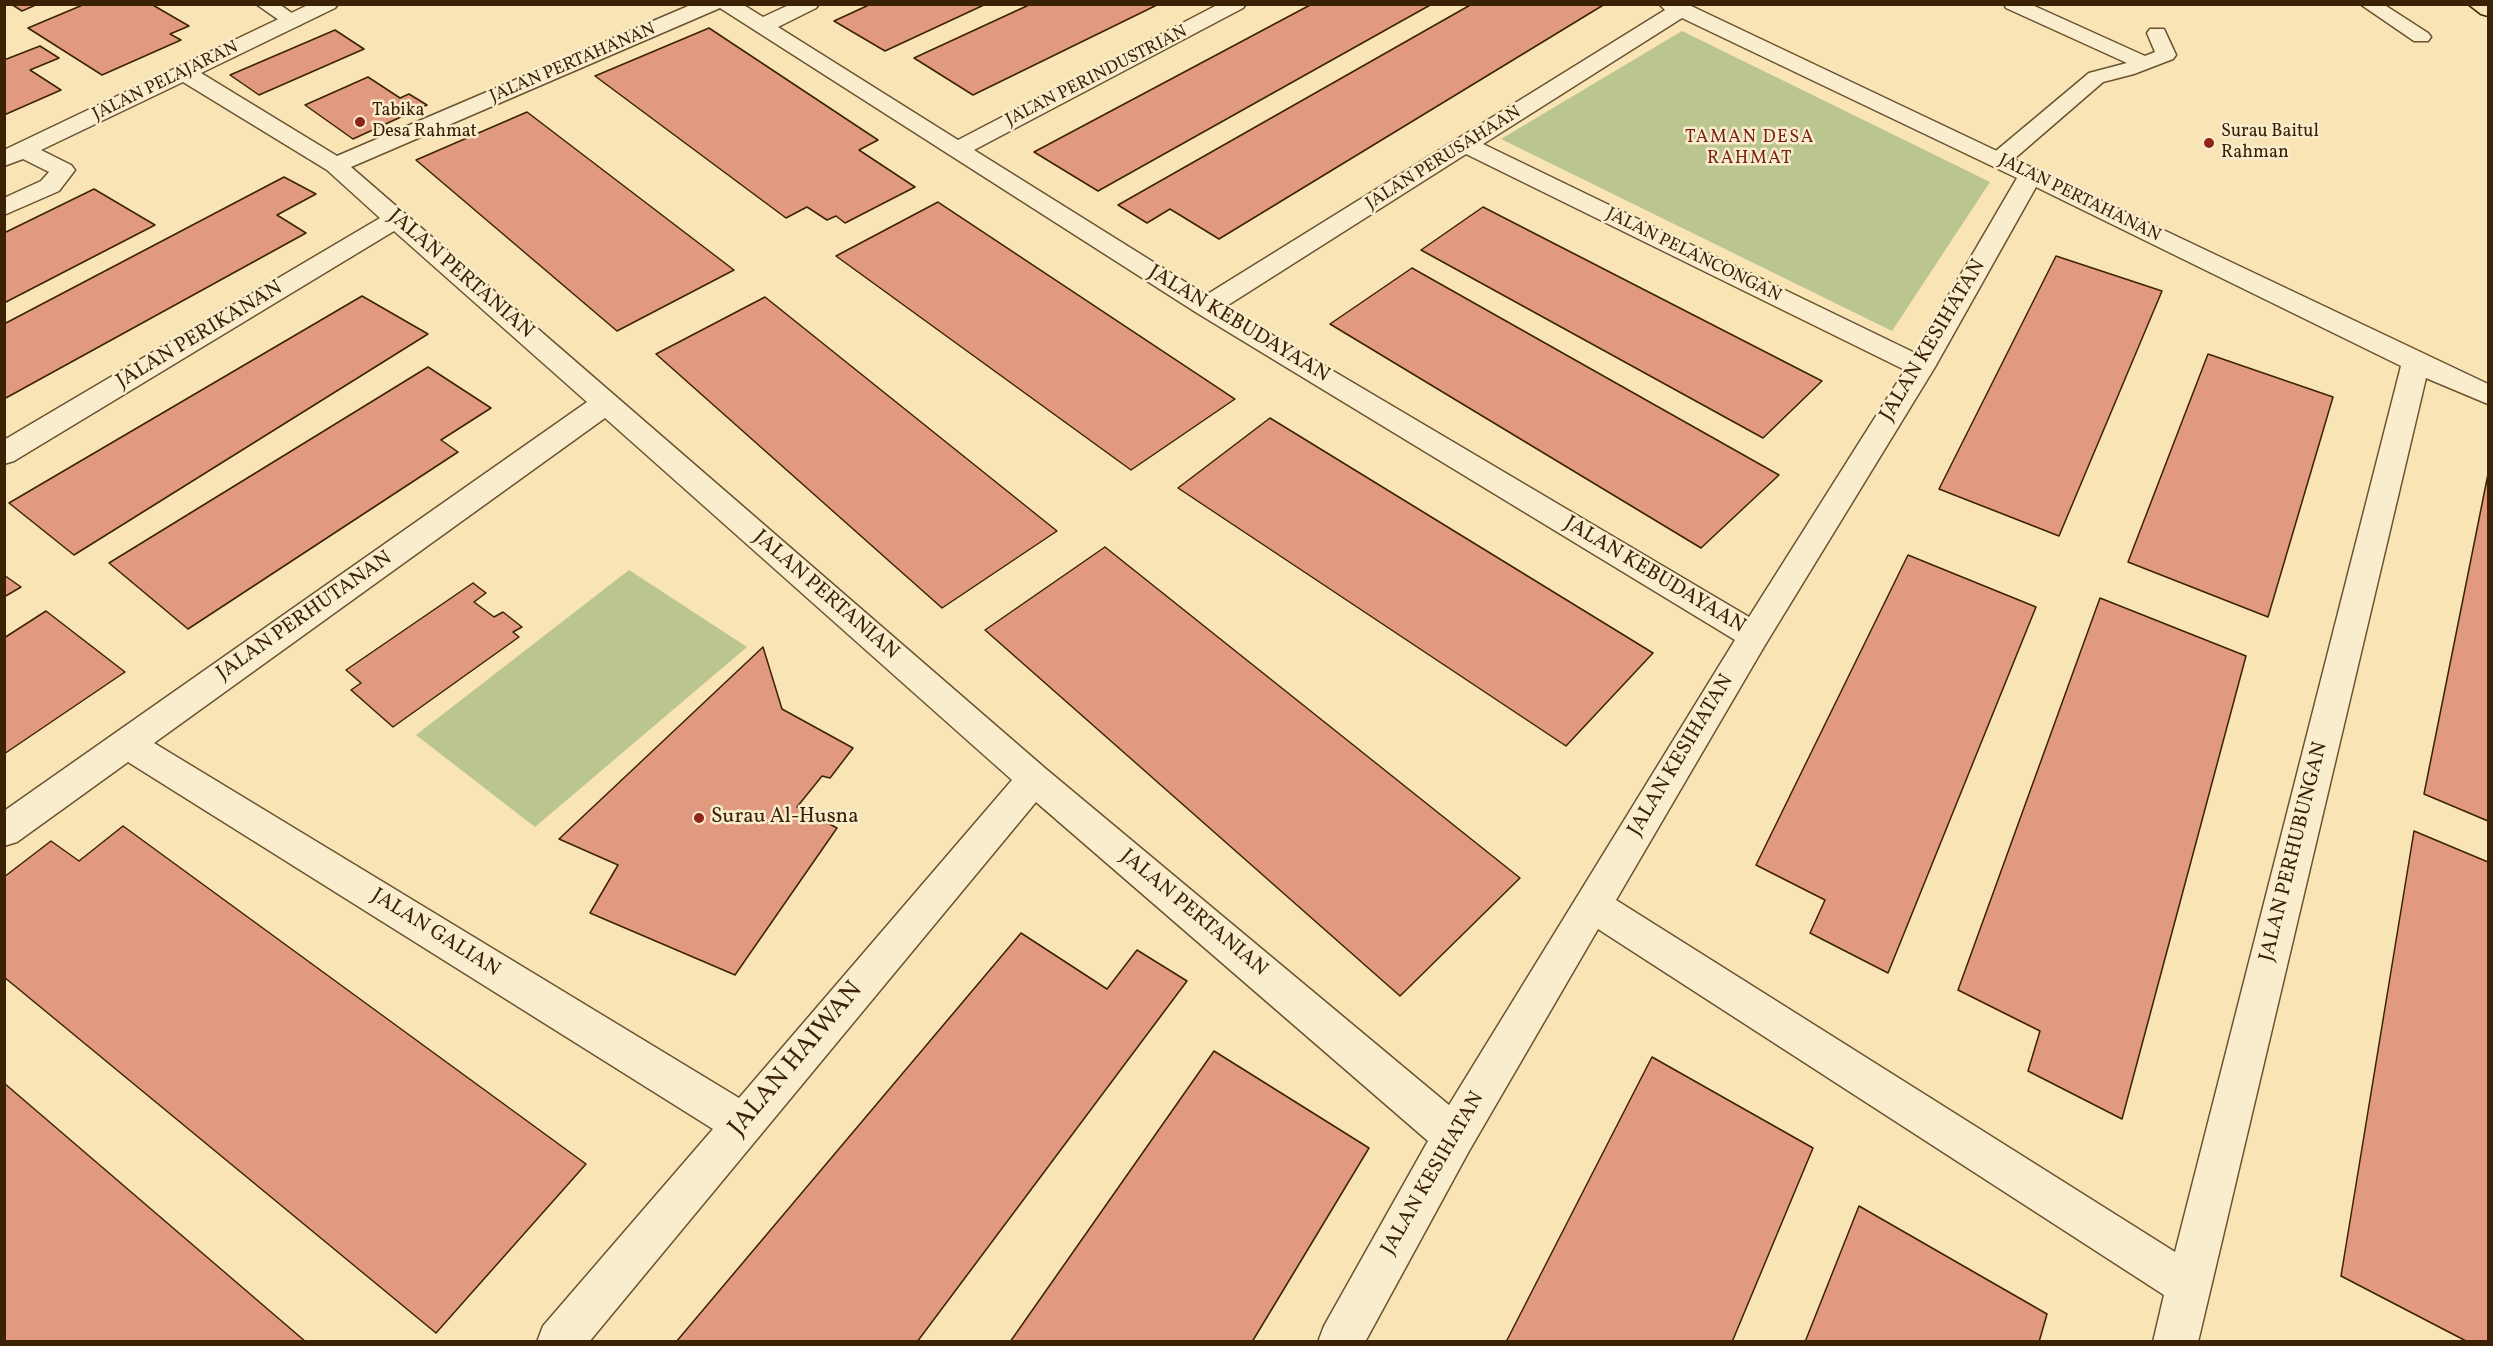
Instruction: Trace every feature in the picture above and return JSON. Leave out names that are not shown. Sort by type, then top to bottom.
[{"type":"main road","points":[[2478,4],[2488,10]]},
{"type":"street","name":"JALAN PELAJARAN","points":[[14,154],[328,4]]},
{"type":"street","name":"JALAN PERTAHANAN","points":[[335,165],[712,4]]},
{"type":"street","name":"JALAN KEBUDAYAAN","points":[[727,4],[1206,307],[1754,636]]},
{"type":"street","points":[[762,26],[809,4]]},
{"type":"street","name":"JALAN PERINDUSTRIAN","points":[[958,149],[1236,4]]},
{"type":"street","name":"JALAN PERTAHANAN","points":[[1674,7],[2031,175],[2488,395]]},
{"type":"street","name":"JALAN PERUSAHAAN","points":[[1206,307],[1466,146],[1674,7]]},
{"type":"street","name":"JALAN PERTANIAN","points":[[185,73],[335,165],[1034,779],[1454,1136]]},
{"type":"street","name":"JALAN PELANCONGAN","points":[[1466,146],[1921,367]]},
{"type":"street","points":[[4,208],[50,186],[63,171],[14,154]]},
{"type":"street","name":"JALAN KESIHATAN","points":[[1340,1341],[1454,1136],[1754,636],[1921,367],[2031,175]]},
{"type":"street","name":"JALAN PERIKANAN","points":[[4,454],[396,219]]},
{"type":"street","name":"JALAN PERHUBUNGAN","points":[[2175,1341],[2416,362]]},
{"type":"street","name":"JALAN PERHUTANAN","points":[[4,831],[606,403]]},
{"type":"street","name":"JALAN GALIAN","points":[[127,744],[742,1124]]},
{"type":"street","name":"JALAN HAIWAN","points":[[559,1341],[1034,779]]},
{"type":"street","points":[[1592,905],[2188,1285]]},
{"type":"lane","points":[[265,4],[292,21]]},
{"type":"lane","points":[[2013,4],[2144,63]]},
{"type":"lane","points":[[2369,4],[2421,37]]},
{"type":"lane","points":[[1999,160],[2096,77],[2166,55],[2157,33]]},
{"type":"green space","points":[[1682,31],[1990,182],[1892,331],[1501,139]]},
{"type":"green space","points":[[629,570],[747,647],[535,827],[416,735]]},
{"type":"building","points":[[11,4],[38,4],[22,11]]},
{"type":"building","points":[[85,4],[151,4],[189,26],[170,34],[181,40],[102,75],[28,28]]},
{"type":"building","points":[[871,4],[986,4],[885,51],[834,21]]},
{"type":"building","points":[[1031,4],[1159,4],[973,95],[914,58]]},
{"type":"building","points":[[1312,4],[1432,4],[1098,191],[1034,152]]},
{"type":"building","points":[[1472,4],[1605,4],[1219,239],[1170,209],[1147,223],[1118,205]]},
{"type":"building","points":[[709,28],[878,140],[859,150],[915,187],[845,223],[836,216],[827,220],[807,207],[786,218],[595,76]]},
{"type":"building","points":[[335,30],[364,49],[259,95],[230,75]]},
{"type":"building","points":[[40,46],[59,58],[30,70],[61,90],[4,115],[4,60]]},
{"type":"building","name":"Tabika Desa Rahmat","points":[[368,77],[400,98],[409,94],[427,105],[353,139],[305,105]]},
{"type":"building","points":[[527,112],[734,270],[617,331],[416,160]]},
{"type":"building","points":[[284,177],[316,194],[277,215],[306,233],[4,399],[4,324]]},
{"type":"building","points":[[94,189],[155,225],[4,303],[4,233]]},
{"type":"building","points":[[938,202],[1235,399],[1131,470],[836,256]]},
{"type":"building","points":[[1483,207],[1822,381],[1763,438],[1421,250]]},
{"type":"building","points":[[2056,256],[2162,291],[2059,536],[1939,489]]},
{"type":"building","points":[[1412,268],[1779,475],[1701,548],[1330,324]]},
{"type":"building","points":[[362,296],[428,334],[74,555],[9,503]]},
{"type":"building","points":[[765,297],[1057,531],[942,608],[656,354]]},
{"type":"building","points":[[2208,354],[2333,397],[2268,617],[2128,562]]},
{"type":"building","points":[[428,367],[491,408],[441,440],[458,452],[188,629],[109,563]]},
{"type":"building","points":[[1270,418],[1653,653],[1566,746],[1178,488]]},
{"type":"building","points":[[2488,474],[2488,821],[2424,794]]},
{"type":"building","points":[[1105,547],[1520,878],[1400,996],[985,630]]},
{"type":"building","points":[[1908,555],[2036,607],[1888,973],[1810,933],[1825,900],[1756,865]]},
{"type":"building","points":[[4,575],[21,587],[4,597]]},
{"type":"building","points":[[473,583],[486,593],[474,602],[494,617],[503,612],[522,627],[513,632],[519,637],[393,727],[351,690],[361,683],[346,670]]},
{"type":"building","points":[[2100,598],[2246,656],[2122,1119],[2028,1071],[2040,1031],[1958,990]]},
{"type":"building","points":[[46,611],[125,672],[4,754],[4,638]]},
{"type":"building","name":"Surau Al-Husna","points":[[763,647],[782,709],[853,748],[830,778],[822,776],[797,807],[837,828],[735,975],[590,913],[618,865],[559,839]]},
{"type":"building","points":[[123,826],[586,1164],[436,1333],[4,977],[4,877],[51,841],[79,861]]},
{"type":"building","points":[[2414,831],[2488,862],[2488,1342],[2468,1342],[2341,1276]]},
{"type":"building","points":[[1021,933],[1107,989],[1137,950],[1187,981],[917,1342],[676,1342]]},
{"type":"building","points":[[1214,1051],[1369,1148],[1252,1342],[1010,1342]]},
{"type":"building","points":[[1652,1057],[1813,1148],[1732,1342],[1506,1342]]},
{"type":"building","points":[[4,1083],[306,1342],[4,1342]]},
{"type":"building","points":[[1859,1206],[2047,1314],[2039,1342],[1805,1342]]},
{"type":"place","name":"Tabika Desa Rahmat","points":[[360,122]]},
{"type":"place","name":"Surau Baitul Rahman","points":[[2209,143]]},
{"type":"place","name":"Surau Al-Husna","points":[[699,818]]},
{"type":"district","name":"TAMAN DESA RAHMAT","points":[[1750,149]]}]
